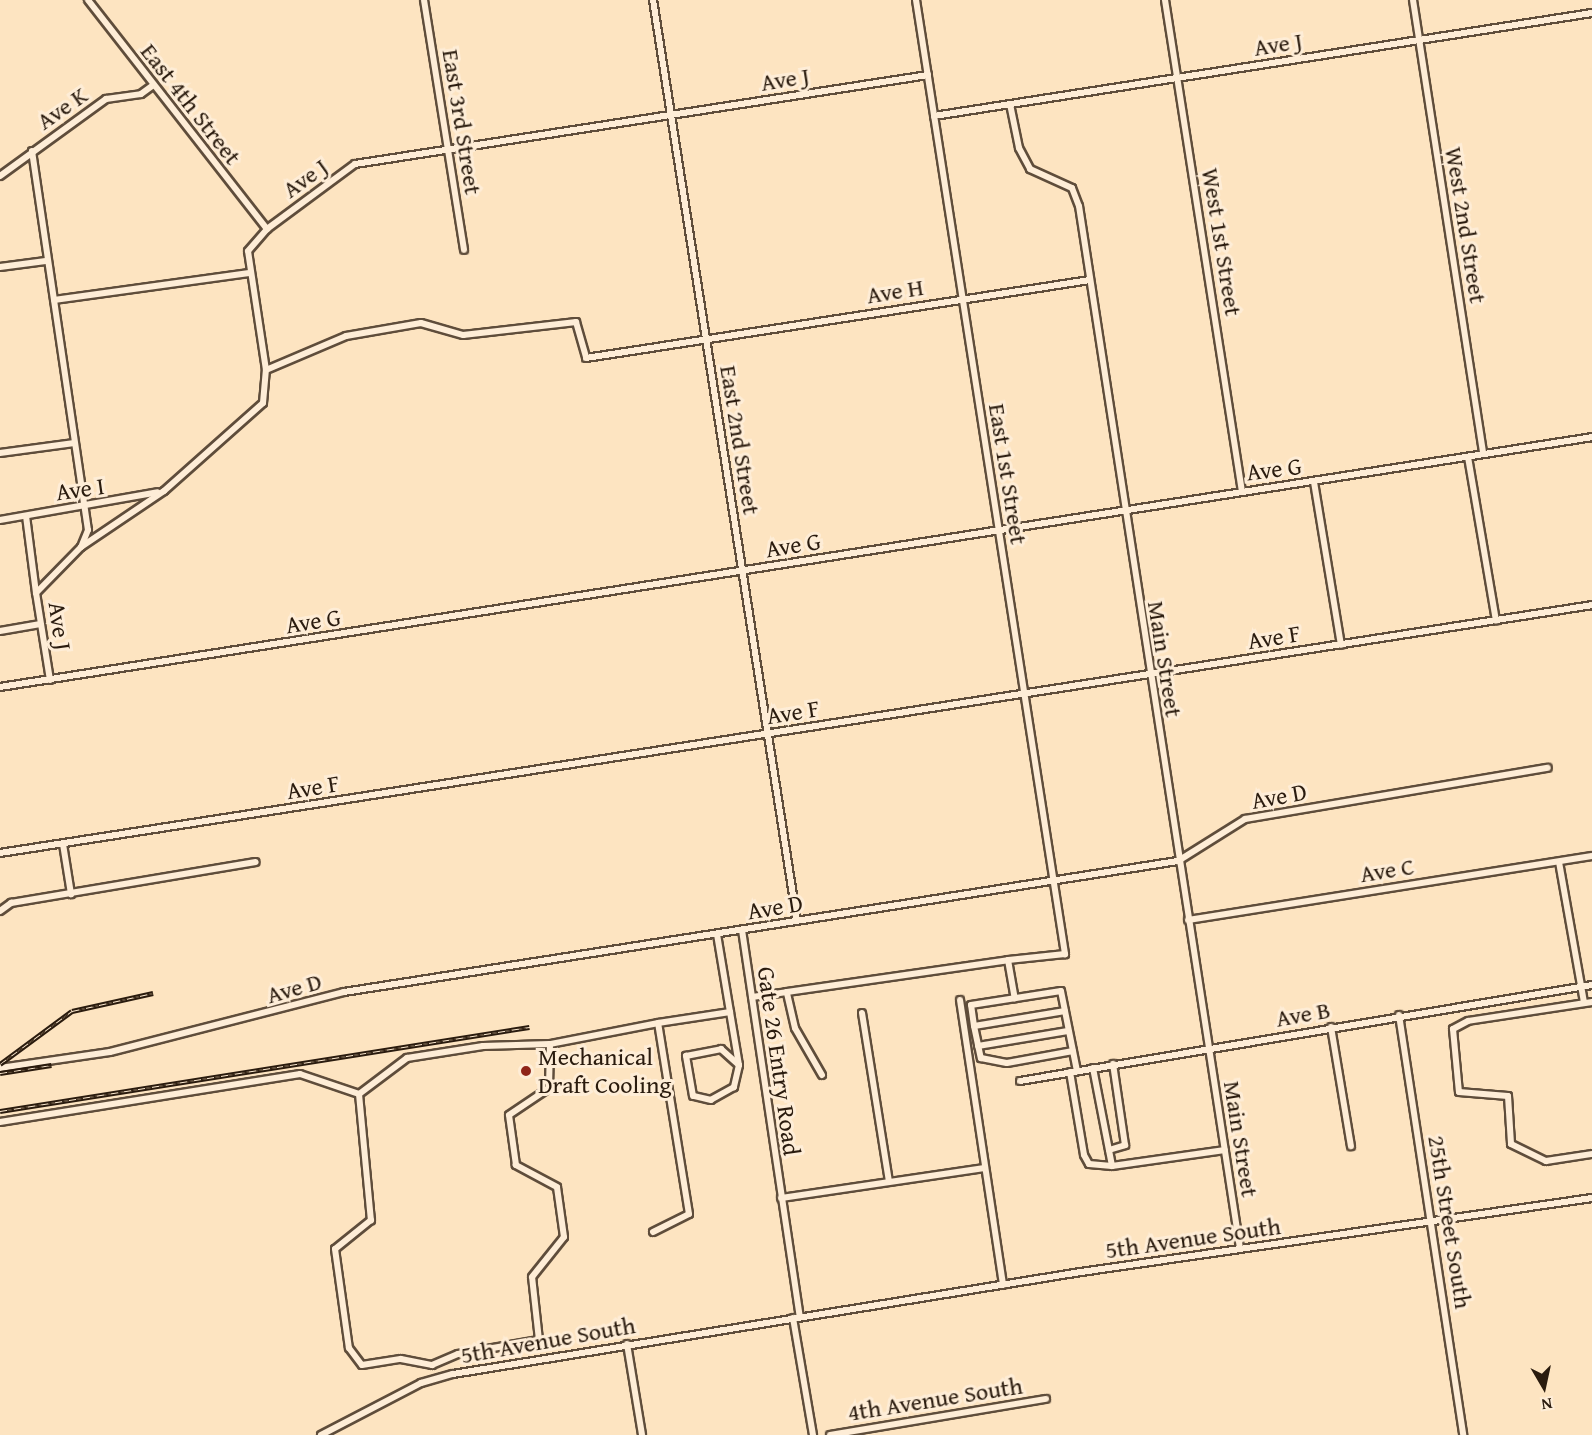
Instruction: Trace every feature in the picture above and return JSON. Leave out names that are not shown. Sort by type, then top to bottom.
[{"type":"street","name":"East 4th Street","points":[[88,0],[152,86],[267,228]]},
{"type":"street","name":"East 3rd Street","points":[[424,0],[464,250]]},
{"type":"street","name":"East 2nd Street","points":[[653,0],[797,921]]},
{"type":"street","name":"East 1st Street","points":[[916,0],[1065,954],[1008,960]]},
{"type":"street","name":"West 1st Street","points":[[1165,0],[1242,490]]},
{"type":"street","name":"West 2nd Street","points":[[1413,0],[1483,454]]},
{"type":"street","name":"Ave J","points":[[934,116],[1592,13]]},
{"type":"street","name":"Ave J","points":[[50,680],[36,593],[81,548],[164,490],[263,403],[266,370],[249,273],[249,251],[267,228],[356,164],[928,75]]},
{"type":"street","name":"Ave K","points":[[0,176],[106,99],[141,94],[152,86]]},
{"type":"street","name":"Main Street","points":[[1010,104],[1019,148],[1030,170],[1072,188],[1090,280],[1149,675],[1240,1249]]},
{"type":"street","points":[[32,151],[46,261],[54,300],[88,531],[81,548]]},
{"type":"street","points":[[0,267],[46,261]]},
{"type":"street","points":[[54,300],[249,273]]},
{"type":"street","name":"Ave H","points":[[266,370],[346,336],[421,323],[463,335],[576,322],[586,358],[1090,280]]},
{"type":"street","name":"Ave G","points":[[0,687],[1242,490],[1314,482],[1592,437]]},
{"type":"street","points":[[0,453],[74,443]]},
{"type":"street","points":[[1468,457],[1496,621]]},
{"type":"street","points":[[1314,482],[1341,645]]},
{"type":"street","name":"Ave I","points":[[0,520],[164,490]]},
{"type":"street","points":[[26,516],[36,593]]},
{"type":"street","name":"Ave F","points":[[0,853],[1592,605]]},
{"type":"street","points":[[0,631],[40,624]]},
{"type":"street","name":"Ave D","points":[[0,1068],[110,1052],[344,992],[1178,861],[1245,819],[1548,768]]},
{"type":"street","points":[[63,844],[71,894]]},
{"type":"street","name":"Ave C","points":[[1188,920],[1592,856]]},
{"type":"street","points":[[1560,861],[1579,987],[1584,1004]]},
{"type":"street","points":[[0,911],[11,903],[256,862]]},
{"type":"street","name":"Gate 26 Entry Road","points":[[742,930],[813,1435]]},
{"type":"street","points":[[717,934],[739,1065],[734,1087],[711,1100],[693,1096],[686,1056],[721,1049],[739,1065]]},
{"type":"street","points":[[752,997],[1008,960],[1015,998]]},
{"type":"street","name":"Ave B","points":[[1020,1081],[1399,1015],[1592,985]]},
{"type":"street","points":[[1073,1051],[1007,1063],[981,1058],[971,1005],[1061,991],[1073,1051],[1073,1071],[1089,1164],[1112,1166],[1225,1150]]},
{"type":"street","points":[[787,992],[795,1028],[822,1075]]},
{"type":"street","points":[[960,1000],[1003,1285]]},
{"type":"street","points":[[1592,1002],[1468,1021],[1453,1029],[1459,1092],[1508,1096],[1511,1144],[1546,1161],[1592,1154]]},
{"type":"street","points":[[974,1026],[1065,1011]]},
{"type":"street","points":[[358,1094],[407,1058],[483,1046],[550,1044],[730,1012]]},
{"type":"street","points":[[862,1013],[889,1181]]},
{"type":"street","name":"25th Street South","points":[[1399,1015],[1463,1435]]},
{"type":"street","points":[[653,1232],[688,1214],[658,1023]]},
{"type":"street","points":[[1331,1027],[1351,1146]]},
{"type":"street","points":[[978,1046],[1068,1031]]},
{"type":"street","points":[[358,1094],[371,1220],[335,1249],[349,1348],[362,1365],[401,1359],[432,1365],[458,1354],[539,1340],[532,1277],[564,1237],[557,1187],[516,1165],[509,1115],[549,1088],[550,1044]]},
{"type":"street","points":[[1109,1150],[1125,1144],[1113,1064]]},
{"type":"street","points":[[1092,1068],[1112,1166]]},
{"type":"street","points":[[0,1122],[300,1074],[358,1094]]},
{"type":"street","points":[[781,1198],[985,1168]]},
{"type":"street","name":"5th Avenue South","points":[[321,1435],[421,1383],[627,1344],[1431,1218],[1592,1198]]},
{"type":"street","points":[[627,1344],[642,1435]]},
{"type":"street","name":"4th Avenue South","points":[[830,1435],[1046,1399]]},
{"type":"railway","points":[[0,1064],[72,1011],[153,993]]},
{"type":"railway","points":[[0,1111],[529,1027]]},
{"type":"railway","points":[[0,1073],[51,1065]]},
{"type":"place","name":"Mechanical Draft Cooling","points":[[526,1071]]}]
